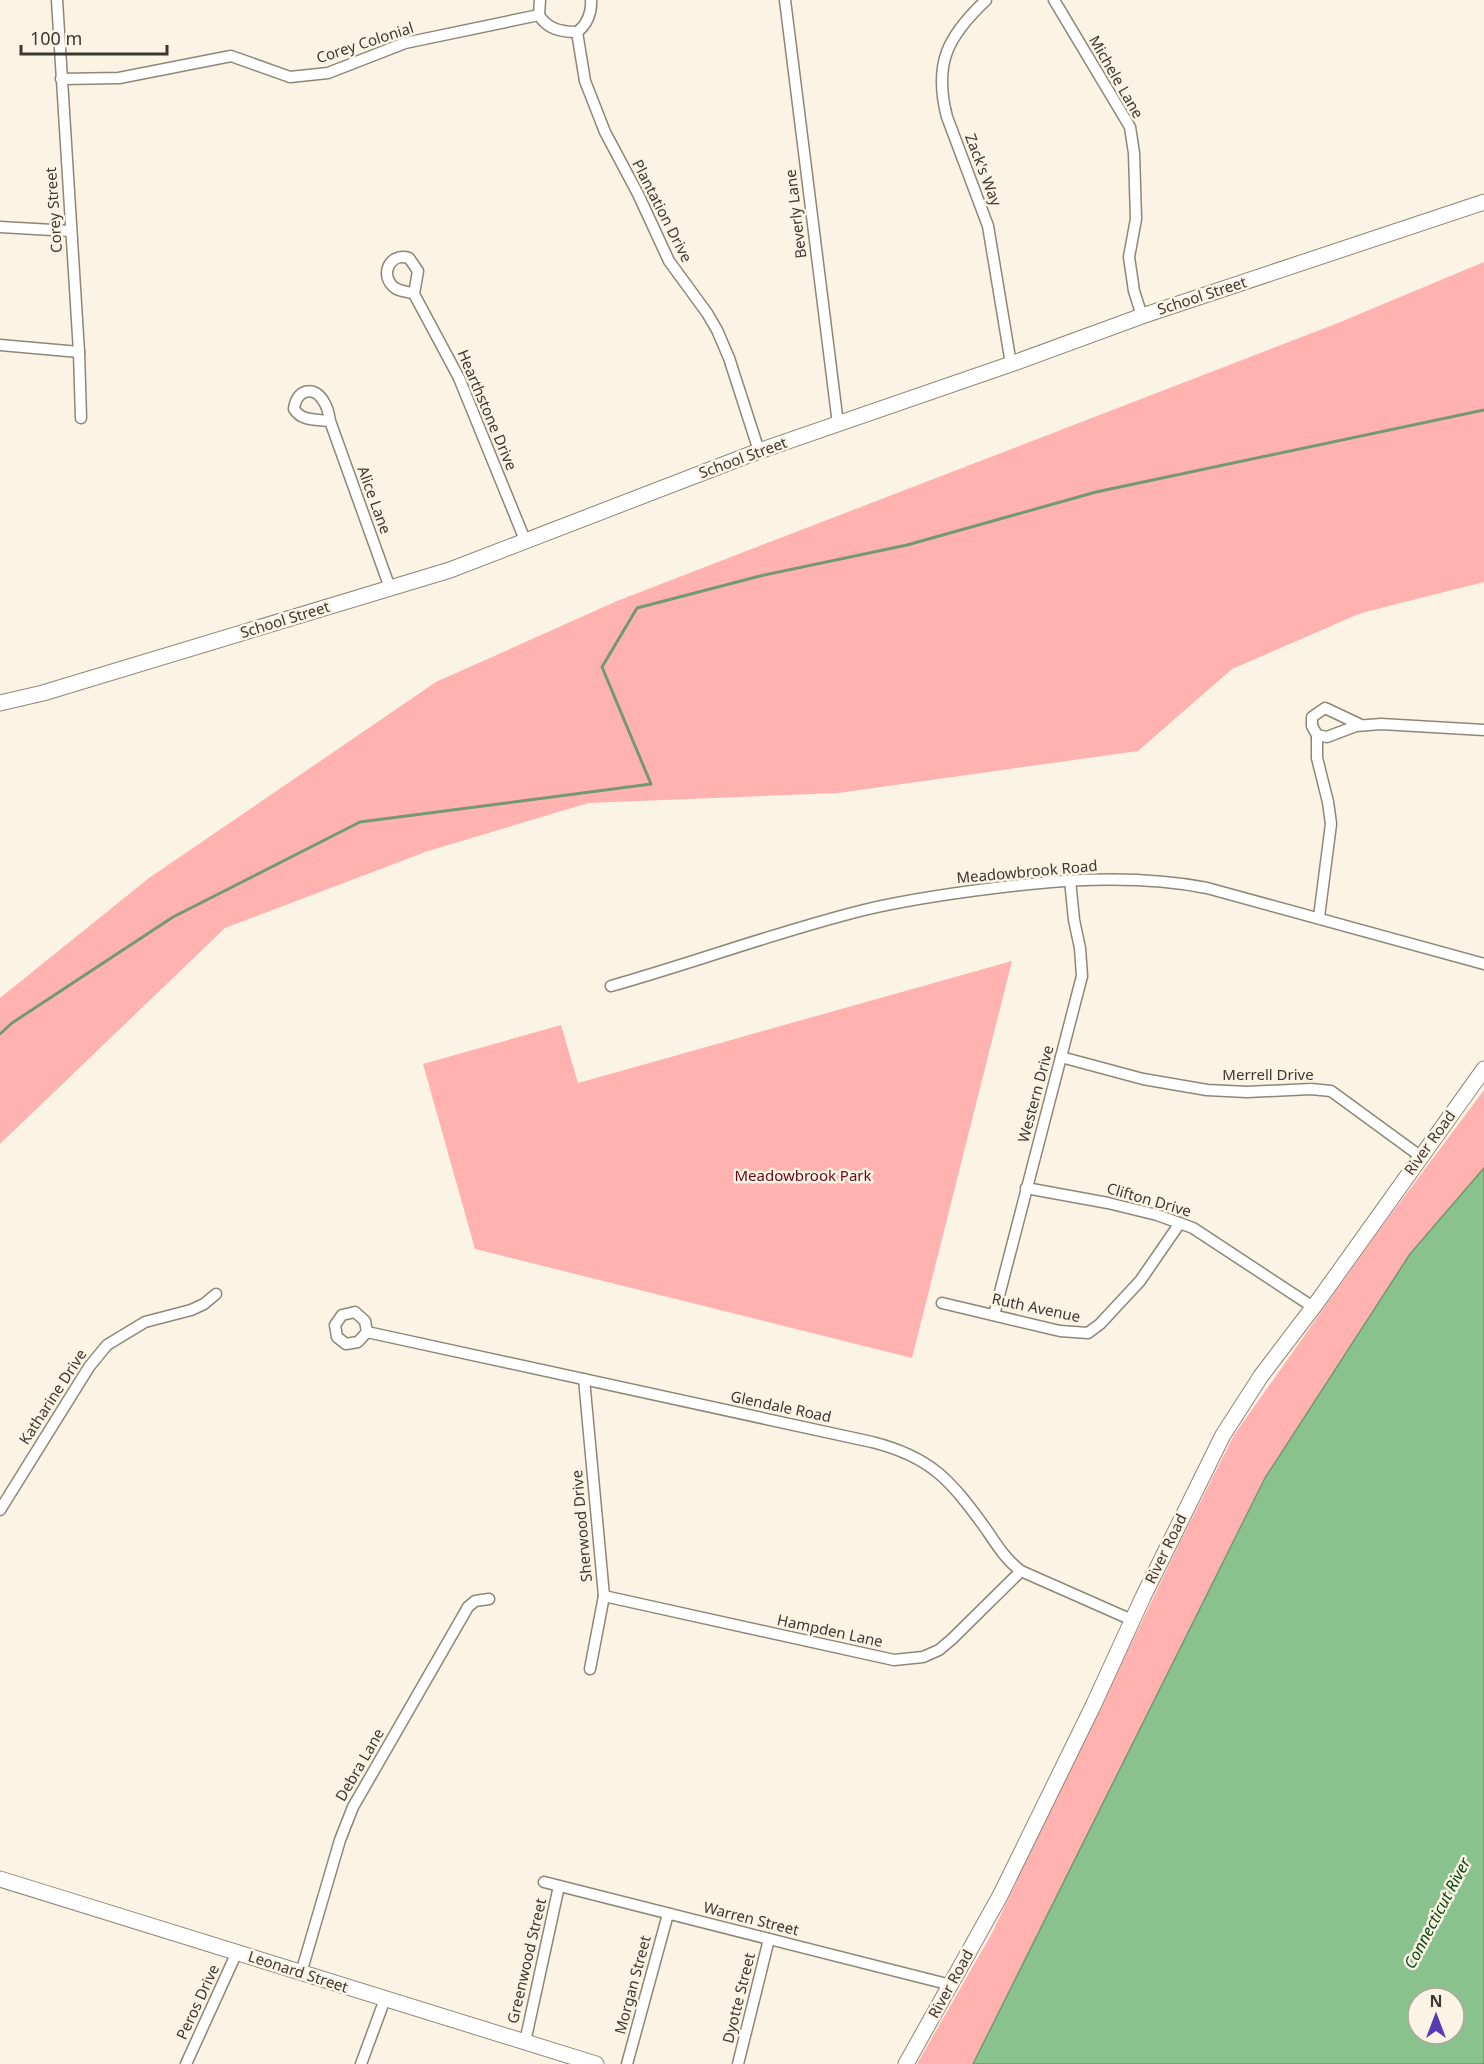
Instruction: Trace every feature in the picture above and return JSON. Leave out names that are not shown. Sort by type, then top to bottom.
[{"type":"street","name":"Corey Street","points":[[57,0],[81,418]]},
{"type":"street","points":[[540,0],[539,15],[553,28],[568,32],[577,32],[582,28],[587,21],[591,0]]},
{"type":"street","name":"Beverly Lane","points":[[785,0],[838,424]]},
{"type":"street","name":"Zack's Way","points":[[986,0],[965,20],[948,46],[942,77],[942,99],[988,226],[1011,364]]},
{"type":"street","name":"Michele Lane","points":[[1054,0],[1130,127],[1134,153],[1136,219],[1129,257],[1134,291],[1142,316]]},
{"type":"street","name":"Corey Colonial","points":[[61,80],[119,78],[231,56],[290,77],[328,73],[405,43],[539,15]]},
{"type":"street","name":"Plantation Drive","points":[[577,32],[585,81],[608,139],[638,194],[669,261],[717,330],[729,358],[759,451]]},
{"type":"street","name":"School Street","points":[[0,703],[43,693],[450,570],[759,451],[1142,316],[1484,202]]},
{"type":"street","points":[[0,227],[70,231]]},
{"type":"street","name":"Hearthstone Drive","points":[[414,294],[459,378],[525,540]]},
{"type":"street","points":[[0,345],[79,352]]},
{"type":"street","name":"Alice Lane","points":[[330,421],[390,588]]},
{"type":"street","points":[[1319,917],[1331,824],[1317,759],[1317,735],[1312,726],[1312,717],[1325,708],[1360,725]]},
{"type":"street","points":[[1317,735],[1327,737],[1360,725],[1381,724],[1484,730]]},
{"type":"street","name":"Meadowbrook Road","points":[[611,986],[863,910],[949,894],[1070,880],[1186,884],[1319,917],[1484,964]]},
{"type":"street","name":"Western Drive","points":[[994,1315],[1082,976],[1070,880]]},
{"type":"street","name":"Merrell Drive","points":[[1062,1057],[1143,1079],[1207,1090],[1247,1092],[1331,1090],[1420,1156]]},
{"type":"street","name":"River Road","points":[[906,2064],[1004,1887],[1223,1435],[1261,1376],[1484,1069]]},
{"type":"street","name":"Clifton Drive","points":[[1026,1188],[1108,1203],[1180,1223],[1209,1237],[1239,1260],[1313,1307]]},
{"type":"street","name":"Ruth Avenue","points":[[942,1303],[1060,1331],[1088,1333],[1100,1324],[1140,1281],[1180,1223]]},
{"type":"street","name":"Katharine Drive","points":[[0,1510],[89,1367],[107,1345],[145,1322],[190,1310],[204,1304],[216,1294]]},
{"type":"street","name":"Glendale Road","points":[[367,1332],[872,1443],[912,1455],[936,1470],[957,1490],[1006,1558],[1021,1571],[1132,1620]]},
{"type":"street","name":"Sherwood Drive","points":[[584,1379],[604,1596],[590,1669]]},
{"type":"street","name":"Hampden Lane","points":[[604,1596],[894,1660],[903,1660],[923,1657],[939,1650],[1021,1571]]},
{"type":"street","name":"Debra Lane","points":[[301,1972],[340,1840],[353,1807],[468,1607],[475,1601],[489,1599]]},
{"type":"street","name":"Leonard Street","points":[[0,1879],[596,2064]]},
{"type":"street","name":"Warren Street","points":[[544,1882],[951,1985]]},
{"type":"street","name":"Greenwood Street","points":[[525,2042],[559,1886]]},
{"type":"street","name":"Morgan Street","points":[[627,2064],[668,1914]]},
{"type":"street","name":"Dyotte Street","points":[[738,2064],[769,1939]]},
{"type":"street","name":"Peros Drive","points":[[186,2064],[237,1952]]},
{"type":"street","points":[[361,2064],[385,1999]]},
{"type":"green space","points":[[1484,262],[1484,582],[1361,613],[1232,669],[1138,751],[838,793],[588,803],[428,851],[225,928],[0,1144],[0,998],[149,878],[436,682],[617,601],[1338,323]]},
{"type":"green space","name":"Meadowbrook Park","points":[[1012,961],[912,1358],[475,1249],[423,1064],[561,1025],[578,1083]]},
{"type":"green space","points":[[1484,1090],[1484,1168],[1410,1254],[1265,1478],[973,2064],[917,2064],[992,1933],[1234,1435],[1377,1233]]},
{"type":"water","name":"Connecticut River","points":[[1484,1168],[1484,2064],[973,2064],[1265,1478],[1410,1254]]},
{"type":"waterway","points":[[0,1034],[12,1023],[173,917],[360,822],[651,784],[602,667],[637,608],[760,576],[907,545],[1096,492],[1484,410]]}]
